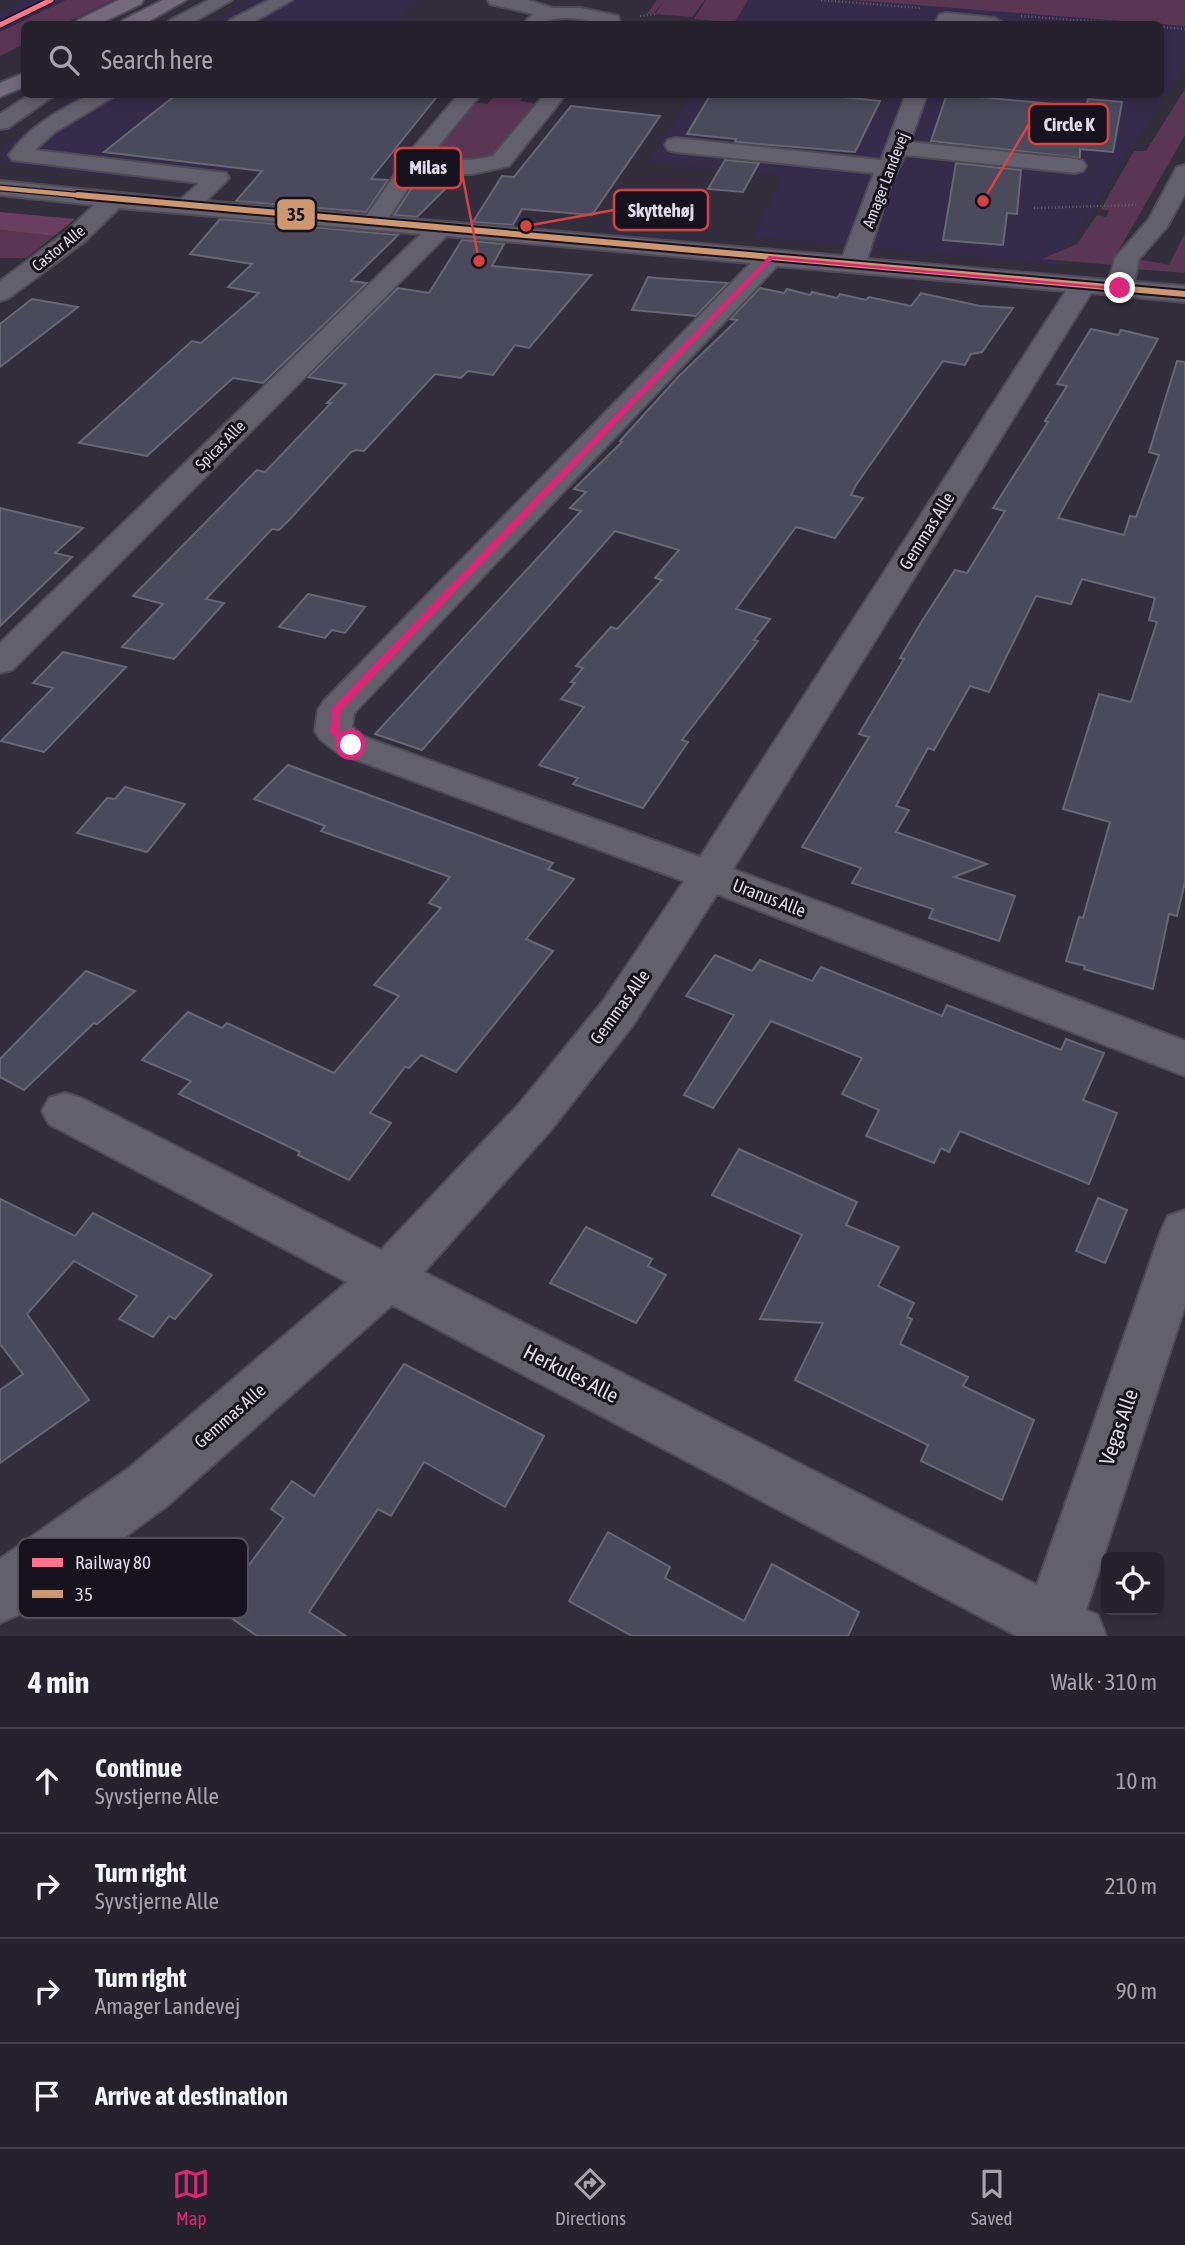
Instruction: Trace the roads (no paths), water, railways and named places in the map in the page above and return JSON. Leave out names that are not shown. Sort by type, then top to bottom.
[{"type":"highway","points":[[91,21],[134,0]]},
{"type":"highway","points":[[136,21],[177,0]]},
{"type":"highway","points":[[0,91],[21,80]]},
{"type":"street","points":[[183,21],[223,0]]},
{"type":"street","points":[[243,21],[283,0]]},
{"type":"street","points":[[497,0],[515,2],[553,14],[595,15],[611,21]]},
{"type":"street","points":[[535,21],[553,14]]},
{"type":"street","points":[[0,123],[40,98]]},
{"type":"street","points":[[101,98],[48,127],[27,142],[20,155],[218,178],[186,206]]},
{"type":"street","points":[[373,223],[411,167],[468,98]]},
{"type":"street","points":[[411,167],[471,167],[501,161],[553,98]]},
{"type":"street","name":"Amager Landevej","points":[[852,265],[881,181],[889,169],[915,98]]},
{"type":"street","points":[[676,145],[889,169]]},
{"type":"street","points":[[897,146],[1075,166]]},
{"type":"street","points":[[1120,288],[1128,258],[1158,222],[1185,172]]},
{"type":"street","points":[[0,188],[1185,293]]},
{"type":"street","name":"Castor Alle","points":[[0,293],[75,237],[113,200]]},
{"type":"street","name":"Spicas Alle","points":[[0,662],[440,229]]},
{"type":"street","name":"Uranus Alle","points":[[771,257],[336,710],[333,731],[351,745],[709,875],[1185,1059]]},
{"type":"street","points":[[0,266],[32,269]]},
{"type":"street","name":"Gemmas Alle","points":[[77,1538],[148,1487],[387,1278],[536,1117],[618,1013],[709,875],[1083,285]]},
{"type":"street","name":"Herkules Alle","points":[[65,1111],[1065,1630]]},
{"type":"street","name":"Vegas Alle","points":[[1065,1630],[1185,1231]]},
{"type":"street","name":"Gemmas Alle","points":[[0,1594],[18,1581]]},
{"type":"rail line","name":"80","points":[[0,25],[51,0]]},
{"type":"place","name":"Circle K","points":[[983,201]]},
{"type":"place","name":"Skyttehøj","points":[[526,226]]},
{"type":"place","name":"Milas","points":[[479,261]]}]
